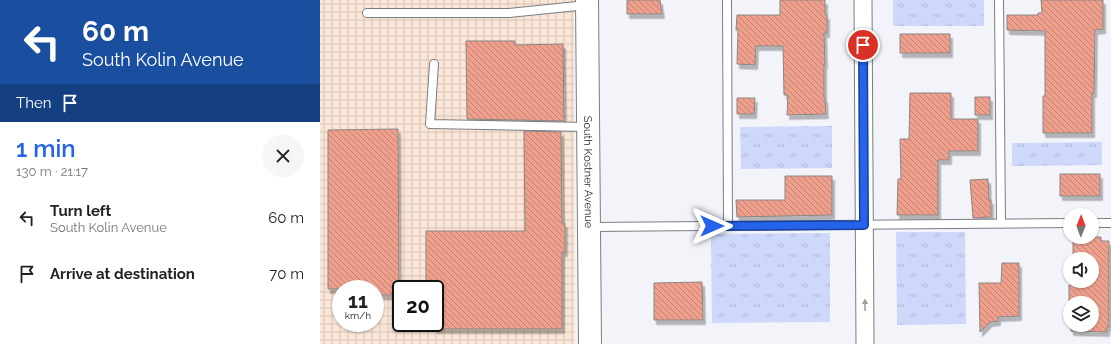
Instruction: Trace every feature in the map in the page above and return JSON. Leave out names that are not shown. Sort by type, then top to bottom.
[{"type":"street","points":[[863,0],[865,344]]},
{"type":"street","name":"South Kostner Avenue","points":[[587,3],[590,344]]},
{"type":"lane","points":[[727,0],[728,226]]},
{"type":"lane","points":[[999,0],[1000,224]]},
{"type":"lane","points":[[366,13],[509,13],[587,3]]},
{"type":"lane","points":[[434,64],[430,124],[588,127]]},
{"type":"lane","points":[[589,227],[1063,223]]},
{"type":"lane","points":[[1099,223],[1111,223]]},
{"type":"shaded area","points":[[320,0],[574,0],[575,344],[320,344]]},
{"type":"green space","points":[[893,0],[984,0],[984,26],[893,26]]},
{"type":"green space","points":[[832,126],[832,168],[741,169],[740,127]]},
{"type":"green space","points":[[1102,142],[1102,165],[1012,166],[1012,143]]},
{"type":"green space","points":[[896,232],[965,232],[966,324],[897,325]]},
{"type":"green space","points":[[830,233],[830,322],[712,323],[711,234]]},
{"type":"building","points":[[627,0],[660,0],[662,14],[627,14]]},
{"type":"building","points":[[780,0],[825,0],[825,15],[827,15],[827,33],[824,33],[824,98],[826,114],[787,115],[788,95],[784,95],[783,46],[756,46],[755,65],[737,64],[737,15],[780,15]]},
{"type":"building","points":[[1041,0],[1103,0],[1103,29],[1095,30],[1092,133],[1043,133],[1043,96],[1045,96],[1045,31],[1007,30],[1007,15],[1038,15],[1038,13],[1042,13]]},
{"type":"building","points":[[900,34],[950,34],[950,53],[900,53]]},
{"type":"building","points":[[466,41],[515,41],[515,45],[563,44],[564,121],[467,119]]},
{"type":"building","points":[[910,93],[951,93],[951,119],[978,119],[978,151],[949,151],[949,160],[938,160],[938,215],[897,215],[898,179],[901,179],[900,139],[909,139]]},
{"type":"building","points":[[975,97],[990,97],[990,115],[975,115]]},
{"type":"building","points":[[737,98],[755,98],[754,114],[737,114]]},
{"type":"building","points":[[398,129],[399,280],[392,280],[392,295],[384,295],[384,280],[332,280],[332,289],[328,289],[328,130]]},
{"type":"building","points":[[524,131],[561,132],[562,223],[565,223],[565,252],[562,252],[562,329],[444,329],[444,280],[426,280],[426,231],[525,231]]},
{"type":"building","points":[[1060,174],[1100,174],[1100,196],[1060,196]]},
{"type":"building","points":[[785,176],[832,176],[832,215],[737,217],[736,200],[785,200]]},
{"type":"building","points":[[988,179],[989,200],[991,200],[991,217],[973,218],[970,180]]},
{"type":"building","points":[[1099,237],[1101,237],[1101,241],[1109,241],[1109,327],[1107,327],[1107,332],[1099,332],[1099,296],[1069,296],[1069,288],[1099,288],[1099,252],[1073,252],[1073,244],[1099,244]]},
{"type":"building","points":[[1002,263],[1019,263],[1019,316],[998,317],[998,321],[990,322],[980,332],[979,283],[1001,283]]},
{"type":"building","points":[[702,282],[703,320],[654,320],[654,283]]},
{"type":"route","points":[[712,226],[864,225],[863,45]]}]
